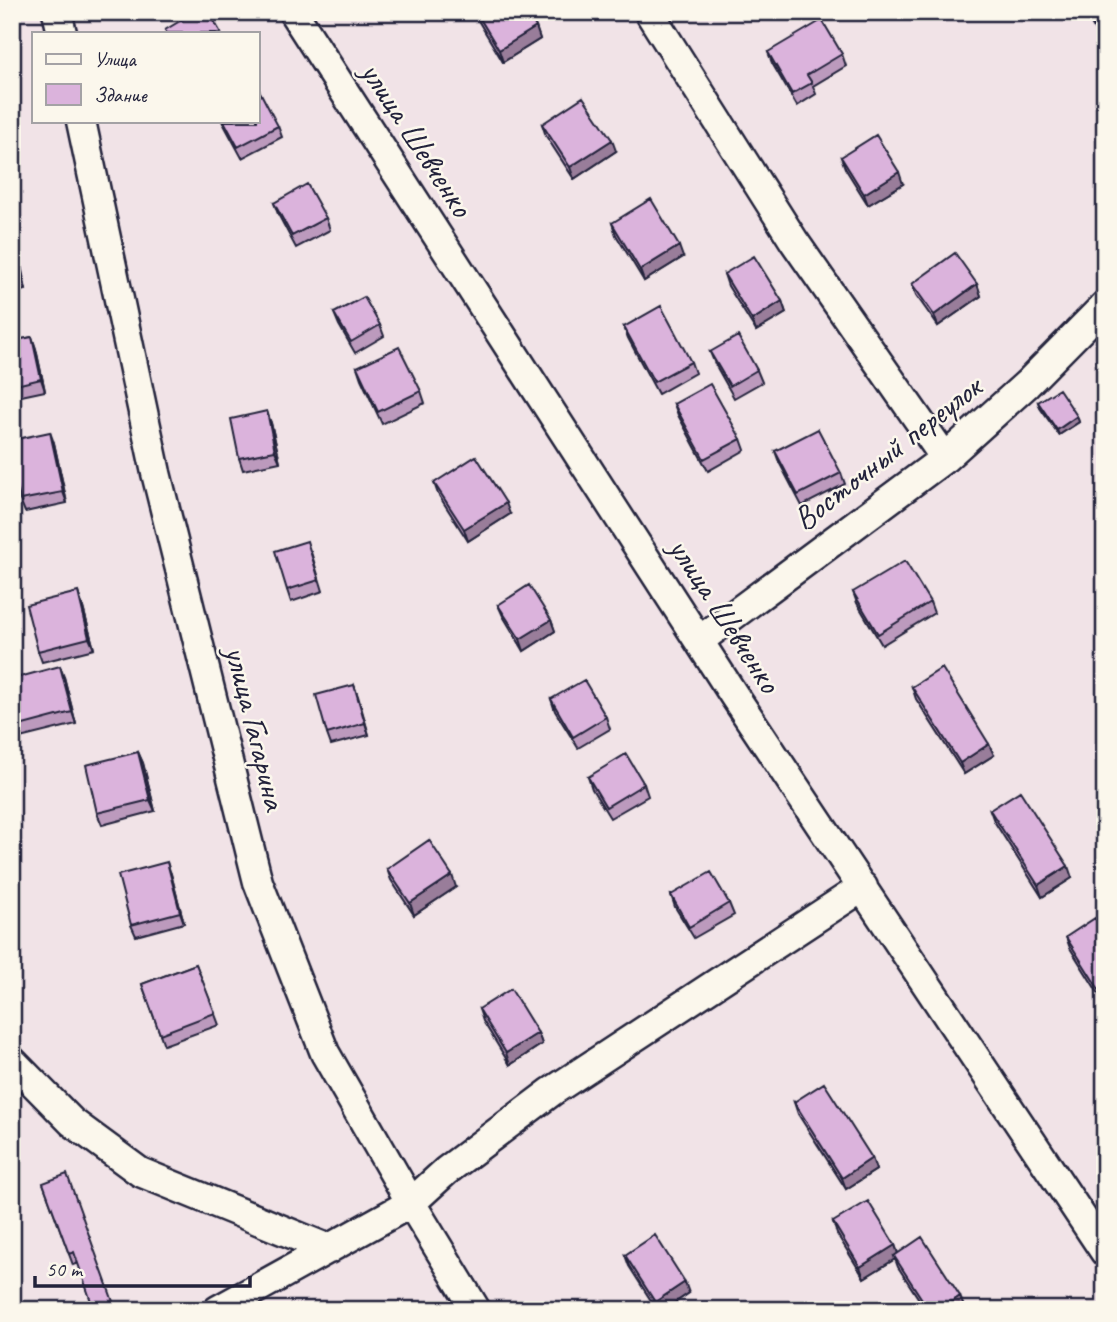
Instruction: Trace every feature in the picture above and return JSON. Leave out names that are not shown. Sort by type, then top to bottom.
[{"type":"street","points":[[57,12],[62,32]]},
{"type":"street","name":"улица Шевченко","points":[[293,12],[735,697],[1105,1252]]},
{"type":"street","points":[[649,12],[794,241],[945,458]]},
{"type":"street","name":"улица Гагарина","points":[[80,122],[156,473],[258,882],[325,1053],[476,1310]]},
{"type":"street","name":"Восточный переулок","points":[[700,640],[945,458],[1027,384],[1105,305]]},
{"type":"street","points":[[218,1310],[411,1203],[446,1171],[551,1092],[863,887]]},
{"type":"street","points":[[12,1061],[72,1122],[140,1172],[329,1249]]},
{"type":"building","points":[[195,12],[209,12],[220,32],[166,32],[165,30]]},
{"type":"building","points":[[476,12],[527,12],[536,27],[499,50]]},
{"type":"building","points":[[1105,12],[1105,45],[1087,13]]},
{"type":"building","points":[[822,20],[842,54],[807,75],[812,83],[792,94],[768,52]]},
{"type":"building","points":[[259,90],[278,126],[238,147],[225,122],[259,122]]},
{"type":"building","points":[[583,97],[612,140],[570,167],[542,124]]},
{"type":"building","points":[[876,135],[899,172],[864,194],[841,157]]},
{"type":"building","points":[[307,184],[326,218],[292,236],[274,203]]},
{"type":"building","points":[[651,199],[679,246],[640,270],[612,223]]},
{"type":"building","points":[[12,233],[22,278],[12,280]]},
{"type":"building","points":[[955,253],[977,284],[934,315],[912,284]]},
{"type":"building","points":[[754,256],[782,301],[752,320],[724,274]]},
{"type":"building","points":[[364,297],[380,325],[351,342],[334,313]]},
{"type":"building","points":[[661,306],[691,362],[654,382],[624,327]]},
{"type":"building","points":[[738,336],[757,370],[730,386],[710,352]]},
{"type":"building","points":[[32,337],[41,379],[12,386],[12,341]]},
{"type":"building","points":[[399,347],[421,391],[378,412],[357,367]]},
{"type":"building","points":[[710,384],[741,439],[704,459],[674,404]]},
{"type":"building","points":[[1059,389],[1077,416],[1057,430],[1038,402]]},
{"type":"building","points":[[267,411],[275,451],[239,458],[231,419]]},
{"type":"building","points":[[818,429],[841,473],[798,495],[775,451]]},
{"type":"building","points":[[50,432],[63,492],[20,500],[12,461],[12,440]]},
{"type":"building","points":[[476,456],[506,503],[464,529],[434,483]]},
{"type":"building","points":[[307,541],[319,580],[287,590],[275,551]]},
{"type":"building","points":[[905,561],[930,602],[878,634],[853,592]]},
{"type":"building","points":[[529,585],[551,620],[520,639],[498,605]]},
{"type":"building","points":[[78,592],[89,638],[38,651],[26,605]]},
{"type":"building","points":[[60,666],[72,712],[12,728],[12,679]]},
{"type":"building","points":[[942,668],[989,744],[960,763],[912,687]]},
{"type":"building","points":[[584,680],[606,717],[573,737],[551,699]]},
{"type":"building","points":[[354,685],[365,723],[327,734],[316,695]]},
{"type":"building","points":[[138,752],[150,800],[97,813],[86,765]]},
{"type":"building","points":[[626,754],[644,784],[606,807],[588,777]]},
{"type":"building","points":[[1020,791],[1068,866],[1038,885],[990,810]]},
{"type":"building","points":[[429,840],[452,875],[410,903],[387,869]]},
{"type":"building","points":[[167,862],[180,912],[131,925],[118,875]]},
{"type":"building","points":[[711,872],[729,903],[689,927],[671,895]]},
{"type":"building","points":[[1095,918],[1105,933],[1105,999],[1066,937]]},
{"type":"building","points":[[196,964],[215,1013],[160,1034],[142,984]]},
{"type":"building","points":[[511,989],[538,1033],[506,1053],[479,1009]]},
{"type":"building","points":[[824,1083],[872,1158],[842,1178],[794,1102]]},
{"type":"building","points":[[67,1174],[116,1310],[94,1310],[74,1252],[69,1254],[43,1183]]},
{"type":"building","points":[[868,1201],[895,1245],[860,1267],[833,1222]]},
{"type":"building","points":[[655,1235],[685,1282],[655,1302],[625,1255]]},
{"type":"building","points":[[922,1237],[960,1296],[939,1310],[929,1310],[894,1256]]}]
